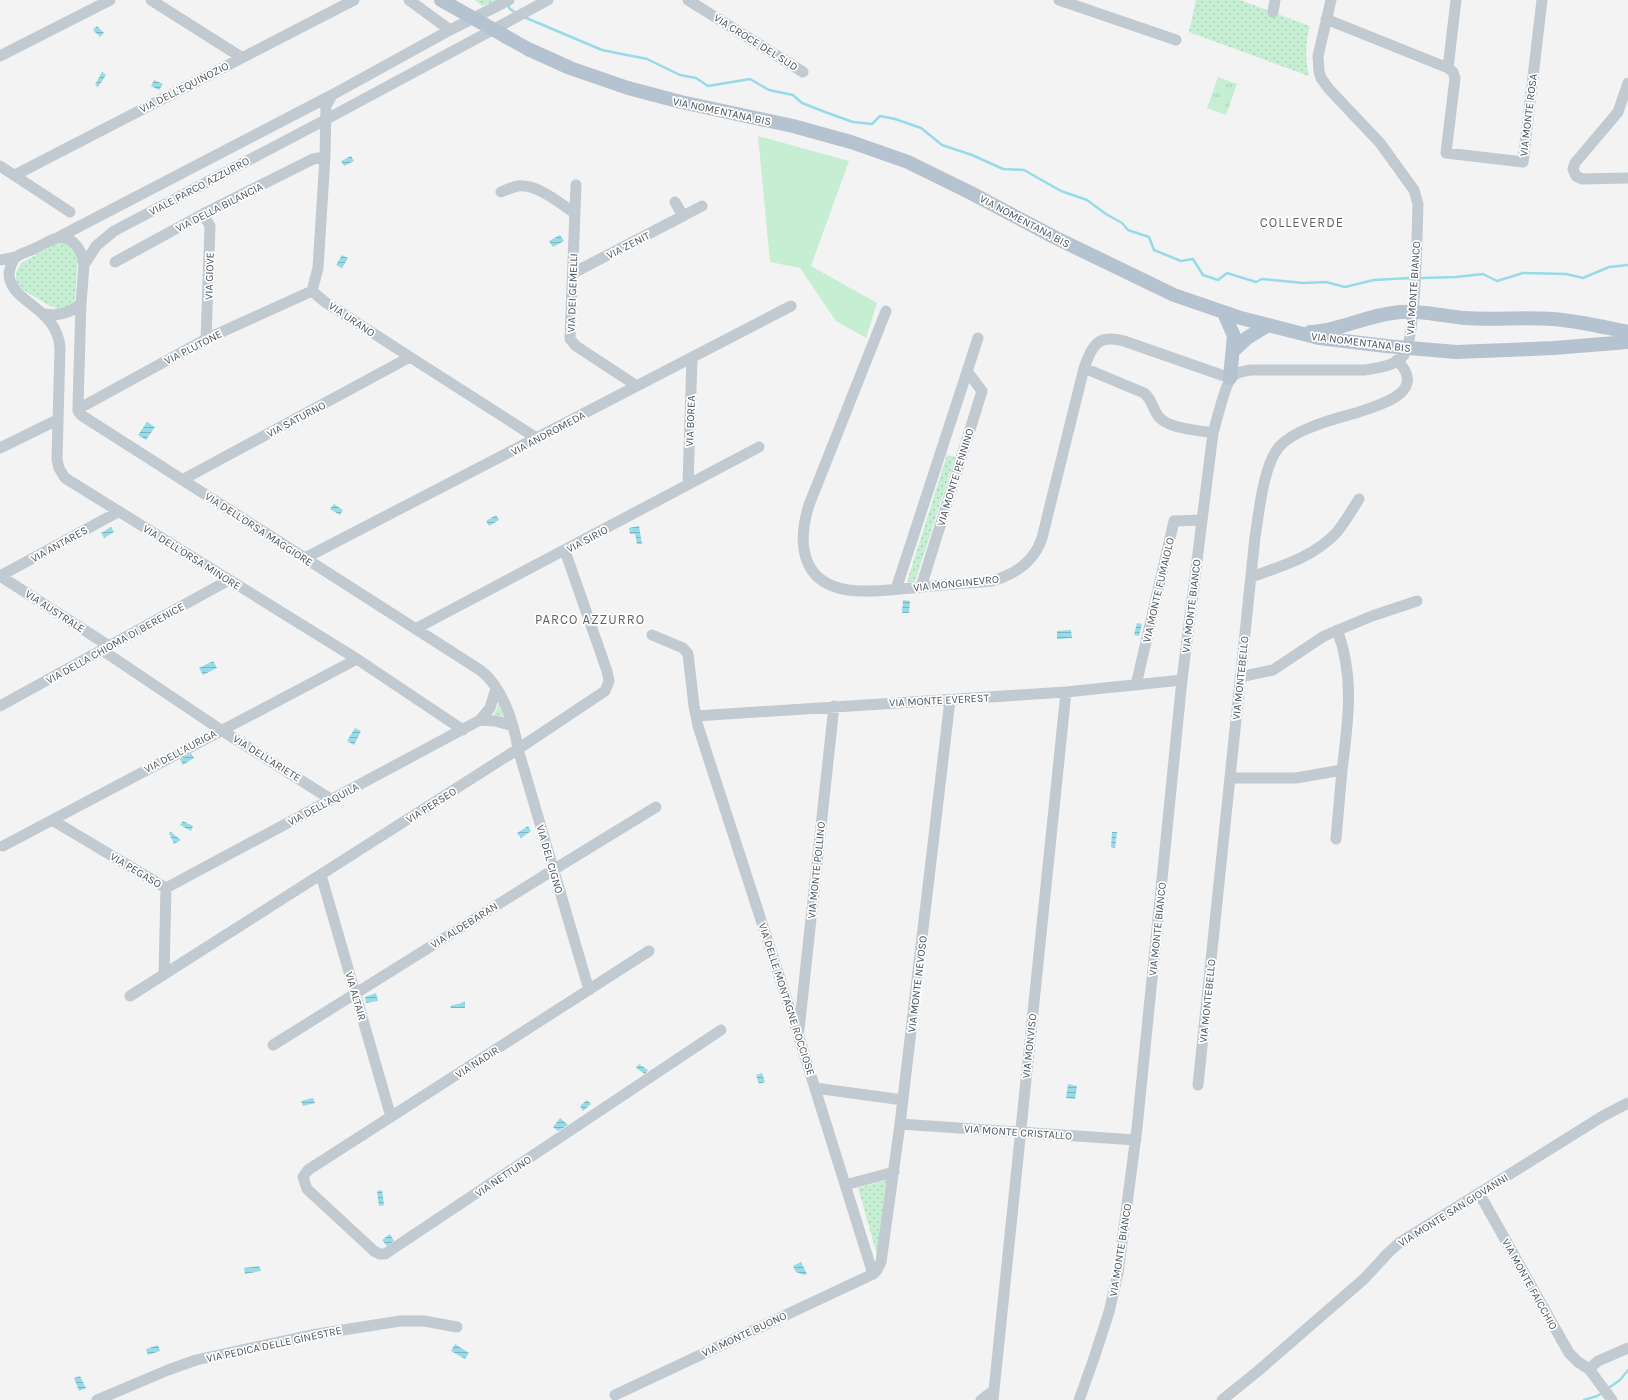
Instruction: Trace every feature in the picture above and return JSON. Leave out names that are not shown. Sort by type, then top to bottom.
[{"type":"main road","name":"VIA NOMENTANA BIS","points":[[441,0],[528,49],[570,68],[628,88],[681,102],[793,126],[851,142],[908,162],[971,193],[1054,237],[1174,295],[1224,313],[1319,338],[1426,350],[1456,352],[1547,349],[1628,342]]},
{"type":"main road","points":[[1297,333],[1332,329],[1369,317],[1394,312],[1412,312],[1476,319],[1553,319],[1628,332]]},
{"type":"main road","points":[[1224,313],[1234,332],[1234,350],[1230,378]]},
{"type":"main road","points":[[1234,350],[1247,338],[1268,325]]},
{"type":"street","points":[[0,56],[110,0]]},
{"type":"street","points":[[152,0],[241,57]]},
{"type":"street","name":"VIA DELL'EQUINOZIO","points":[[15,175],[354,0]]},
{"type":"street","points":[[409,0],[450,30]]},
{"type":"street","name":"VIALE PARCO AZZURRO","points":[[84,265],[96,246],[114,231],[548,0]]},
{"type":"street","name":"VIA CROCE DEL SUD","points":[[688,0],[803,72]]},
{"type":"street","points":[[1059,0],[1176,40]]},
{"type":"street","points":[[1273,12],[1275,0]]},
{"type":"street","name":"VIA MONTE BIANCO","points":[[1331,0],[1318,56],[1318,63],[1322,78],[1329,89],[1380,143],[1416,196],[1418,204],[1412,312],[1408,345],[1402,357],[1397,360]]},
{"type":"street","points":[[1326,20],[1448,68],[1456,0]]},
{"type":"street","name":"VIA MONTE ROSA","points":[[1448,68],[1455,78],[1446,153],[1523,162],[1542,0]]},
{"type":"street","name":"VIALE PARCO AZZURRO","points":[[0,260],[16,257],[58,237],[332,95],[450,30],[507,1]]},
{"type":"street","points":[[1628,83],[1618,112],[1575,163],[1573,169],[1576,176],[1582,179],[1628,178]]},
{"type":"street","points":[[312,291],[318,268],[326,106],[332,95]]},
{"type":"street","points":[[305,109],[325,120]]},
{"type":"street","name":"VIA DELLA BILANCIA","points":[[115,262],[204,214],[313,159],[324,157]]},
{"type":"street","points":[[0,166],[70,212]]},
{"type":"street","name":"VIA DEI GEMELLI","points":[[576,185],[570,330],[571,341],[576,346],[637,386]]},
{"type":"street","points":[[501,192],[518,186],[530,187],[542,192],[575,213]]},
{"type":"street","points":[[675,202],[683,216]]},
{"type":"street","name":"VIA ZENIT","points":[[573,273],[702,206]]},
{"type":"street","name":"VIA GIOVE","points":[[204,214],[210,226],[206,339]]},
{"type":"street","name":"VIALE PARCO AZZURRO","points":[[58,237],[72,241],[82,253],[84,265],[81,303]]},
{"type":"street","points":[[14,290],[10,281],[9,273],[10,266],[16,257]]},
{"type":"street","points":[[0,281],[14,290],[44,314],[66,314],[74,310],[81,303]]},
{"type":"street","name":"VIA PLUTONE","points":[[78,409],[206,339],[312,291]]},
{"type":"street","name":"VIA URANO","points":[[312,291],[325,302],[538,439]]},
{"type":"street","points":[[78,409],[81,303]]},
{"type":"street","name":"VIA ANDROMEDA","points":[[305,558],[538,439],[692,357],[792,306]]},
{"type":"street","name":"VIA MONGINEVRO","points":[[886,312],[804,522],[803,545],[806,560],[812,571],[820,579],[841,588],[858,590],[896,589],[992,581],[1017,571],[1033,557],[1044,532],[1084,368],[1095,344],[1104,339],[1109,338],[1124,341],[1230,378]]},
{"type":"street","name":"VIA DELL'ORSA MINORE","points":[[44,314],[54,326],[59,341],[57,459],[59,468],[68,481],[357,659],[463,730]]},
{"type":"street","name":"VIA MONTE PENNINO","points":[[896,589],[978,338]]},
{"type":"street","name":"VIA SATURNO","points":[[182,480],[410,357]]},
{"type":"street","name":"VIA BOREA","points":[[688,484],[692,357]]},
{"type":"street","points":[[1230,378],[1239,372],[1251,370],[1365,370],[1378,368],[1397,360]]},
{"type":"street","name":"VIA MONTEBELLO","points":[[1198,1085],[1255,537],[1262,494],[1269,467],[1276,451],[1290,438],[1309,428],[1386,403],[1398,396],[1406,386],[1407,375],[1406,370],[1397,360]]},
{"type":"street","points":[[1084,368],[1144,393],[1158,416],[1167,424],[1213,433]]},
{"type":"street","name":"VIA MONTE PENNINO","points":[[921,587],[982,391],[967,371]]},
{"type":"street","name":"VIA MONTE BIANCO","points":[[1079,1400],[1098,1347],[1116,1284],[1136,1140],[1182,680],[1202,520],[1213,433],[1230,378]]},
{"type":"street","name":"VIA DELL'ORSA MAGGIORE","points":[[78,409],[80,414],[86,419],[416,629],[484,674],[496,688]]},
{"type":"street","points":[[0,448],[57,420]]},
{"type":"street","name":"VIA SIRIO","points":[[416,629],[759,447]]},
{"type":"street","points":[[1251,577],[1291,563],[1314,551],[1337,532],[1359,499]]},
{"type":"street","name":"VIA ANTARES","points":[[0,576],[118,512]]},
{"type":"street","name":"VIA MONTE FUMAIOLO","points":[[1136,685],[1174,522],[1202,520]]},
{"type":"street","name":"VIA PERSEO","points":[[130,996],[518,750],[602,694],[608,684],[607,671],[565,551]]},
{"type":"street","name":"VIA AUSTRALE","points":[[0,576],[105,648]]},
{"type":"street","name":"VIA DELLA CHIOMA DI BERENICE","points":[[0,706],[229,580]]},
{"type":"street","points":[[1240,677],[1273,670],[1312,643],[1337,630],[1372,616],[1417,601]]},
{"type":"street","points":[[1336,839],[1349,698],[1346,656],[1337,630]]},
{"type":"street","name":"VIA DELLE MONTAGNE ROCCIOSE","points":[[652,635],[680,647],[686,652],[696,716],[845,1185],[876,1270]]},
{"type":"street","name":"VIA DELL'ARIETE","points":[[105,648],[221,730],[332,800]]},
{"type":"street","name":"VIA DELL'AURIGA","points":[[3,846],[357,659]]},
{"type":"street","name":"VIA MONTE EVEREST","points":[[696,716],[1066,692],[1182,680]]},
{"type":"street","points":[[480,720],[490,708],[496,688]]},
{"type":"street","name":"VIA DEL CIGNO","points":[[496,688],[513,726],[518,750],[589,990]]},
{"type":"street","name":"VIA MONVISO","points":[[994,1395],[1066,692]]},
{"type":"street","name":"VIA MONTE NEVOSO","points":[[876,1270],[894,1172],[950,700]]},
{"type":"street","name":"VIA MONTE POLLINO","points":[[798,1034],[834,706]]},
{"type":"street","points":[[480,720],[496,721],[513,726]]},
{"type":"street","name":"VIA DELL'AQUILA","points":[[166,888],[480,720]]},
{"type":"street","points":[[1230,778],[1296,778],[1342,770]]},
{"type":"street","name":"VIA ALDEBARAN","points":[[274,1045],[656,807]]},
{"type":"street","name":"VIA PEGASO","points":[[52,820],[166,888],[164,974]]},
{"type":"street","name":"VIA ALTAIR","points":[[321,875],[391,1117]]},
{"type":"street","name":"VIA NADIR","points":[[304,1173],[649,951]]},
{"type":"street","name":"VIA NETTUNO","points":[[304,1173],[303,1182],[311,1193],[374,1251],[380,1254],[385,1254],[721,1030]]},
{"type":"street","points":[[815,1088],[903,1100]]},
{"type":"street","name":"VIA MONTE SAN GIOVANNI","points":[[1222,1400],[1258,1371],[1364,1279],[1399,1243],[1548,1152],[1603,1116],[1628,1103]]},
{"type":"street","name":"VIA MONTE CRISTALLO","points":[[900,1124],[1136,1140]]},
{"type":"street","points":[[845,1185],[894,1172]]},
{"type":"street","name":"VIA MONTE FAICCHIO","points":[[1479,1193],[1570,1353],[1578,1362],[1589,1369],[1612,1400]]},
{"type":"street","name":"VIA MONTE BUONO","points":[[615,1395],[876,1270]]},
{"type":"street","name":"VIA PEDICA DELLE GINESTRE","points":[[97,1400],[177,1366],[196,1360],[311,1335],[400,1321],[424,1321],[457,1327]]},
{"type":"street","points":[[1589,1369],[1602,1359],[1628,1348]]},
{"type":"street","points":[[981,1400],[994,1395]]},
{"type":"green space","points":[[475,0],[502,0],[482,6]]},
{"type":"green space","points":[[1196,0],[1240,0],[1310,26],[1306,51],[1309,76],[1189,32]]},
{"type":"green space","points":[[1218,77],[1237,84],[1226,115],[1207,108]]},
{"type":"green space","points":[[758,136],[849,161],[811,266],[877,303],[866,338],[836,321],[800,268],[770,262]]},
{"type":"green space","points":[[64,243],[72,246],[78,259],[75,298],[71,306],[63,310],[50,306],[20,288],[16,282],[16,273],[21,263],[56,244]]},
{"type":"green space","points":[[947,455],[955,457],[915,582],[907,582]]},
{"type":"green space","points":[[499,704],[504,718],[493,717]]},
{"type":"green space","points":[[890,1179],[878,1258],[858,1188]]},
{"type":"water","points":[[97,26],[104,33],[100,37],[93,30]]},
{"type":"water","points":[[102,72],[106,75],[98,87],[95,85]]},
{"type":"water","points":[[154,80],[163,84],[159,90],[151,86]]},
{"type":"water","points":[[351,156],[354,161],[344,166],[341,161]]},
{"type":"water","points":[[560,235],[564,241],[553,247],[549,241]]},
{"type":"water","points":[[342,255],[348,258],[342,268],[336,265]]},
{"type":"water","points":[[147,422],[155,427],[146,440],[138,435]]},
{"type":"water","points":[[334,504],[343,510],[340,515],[330,509]]},
{"type":"water","points":[[496,515],[499,520],[489,526],[486,521]]},
{"type":"water","points":[[639,526],[642,544],[637,544],[635,534],[630,534],[629,528]]},
{"type":"water","points":[[111,527],[114,532],[104,538],[101,533]]},
{"type":"water","points":[[903,600],[910,601],[909,613],[902,613]]},
{"type":"water","points":[[1137,623],[1142,624],[1139,636],[1134,635]]},
{"type":"water","points":[[1071,630],[1072,638],[1057,639],[1057,631]]},
{"type":"water","points":[[213,661],[217,668],[203,675],[199,668]]},
{"type":"water","points":[[355,728],[361,731],[354,745],[347,741]]},
{"type":"water","points":[[191,753],[194,758],[183,765],[180,759]]},
{"type":"water","points":[[183,821],[193,826],[191,831],[180,825]]},
{"type":"water","points":[[528,826],[531,831],[521,838],[517,833]]},
{"type":"water","points":[[171,832],[181,840],[174,844],[169,833]]},
{"type":"water","points":[[1112,832],[1117,832],[1115,848],[1111,847]]},
{"type":"water","points":[[376,993],[378,1001],[366,1003],[365,997]]},
{"type":"water","points":[[465,1002],[465,1008],[451,1008],[450,1006]]},
{"type":"water","points":[[639,1064],[648,1070],[645,1074],[636,1068]]},
{"type":"water","points":[[762,1073],[765,1082],[759,1084],[756,1075]]},
{"type":"water","points":[[1068,1084],[1077,1086],[1075,1099],[1066,1098]]},
{"type":"water","points":[[313,1098],[315,1103],[303,1106],[301,1101]]},
{"type":"water","points":[[587,1100],[591,1104],[583,1111],[580,1106]]},
{"type":"water","points":[[560,1118],[568,1125],[558,1131],[553,1127]]},
{"type":"water","points":[[382,1190],[384,1205],[379,1206],[377,1191]]},
{"type":"water","points":[[390,1234],[394,1241],[387,1246],[382,1240]]},
{"type":"water","points":[[801,1262],[807,1274],[804,1275],[796,1272],[793,1266]]},
{"type":"water","points":[[259,1266],[261,1271],[245,1274],[244,1268]]},
{"type":"water","points":[[455,1344],[469,1353],[465,1359],[451,1351]]},
{"type":"water","points":[[158,1345],[160,1351],[148,1355],[146,1349]]},
{"type":"water","points":[[80,1376],[86,1388],[79,1391],[74,1378]]},
{"type":"waterway","points":[[507,4],[510,9],[516,13]]},
{"type":"waterway","points":[[524,17],[602,50],[647,59],[680,75],[696,78],[708,86],[750,79],[769,90],[793,95],[802,103],[853,122],[872,124],[880,116],[895,119],[921,128],[942,145],[972,155],[1003,169],[1024,170],[1061,191],[1087,200],[1106,214],[1122,223],[1128,230],[1149,237],[1154,250],[1181,261],[1193,259],[1203,275],[1218,280],[1227,273],[1256,282],[1262,279],[1303,283],[1326,282],[1345,287],[1374,280],[1410,278]]},
{"type":"waterway","points":[[1422,278],[1456,277],[1483,274],[1497,281],[1523,273],[1566,274],[1583,278],[1609,267],[1628,265]]},
{"type":"waterway","points":[[1607,1389],[1620,1380],[1628,1370]]},
{"type":"waterway","points":[[1584,1400],[1602,1393]]},
{"type":"district","name":"COLLEVERDE","points":[[1302,222]]},
{"type":"district","name":"PARCO AZZURRO","points":[[590,619]]}]
